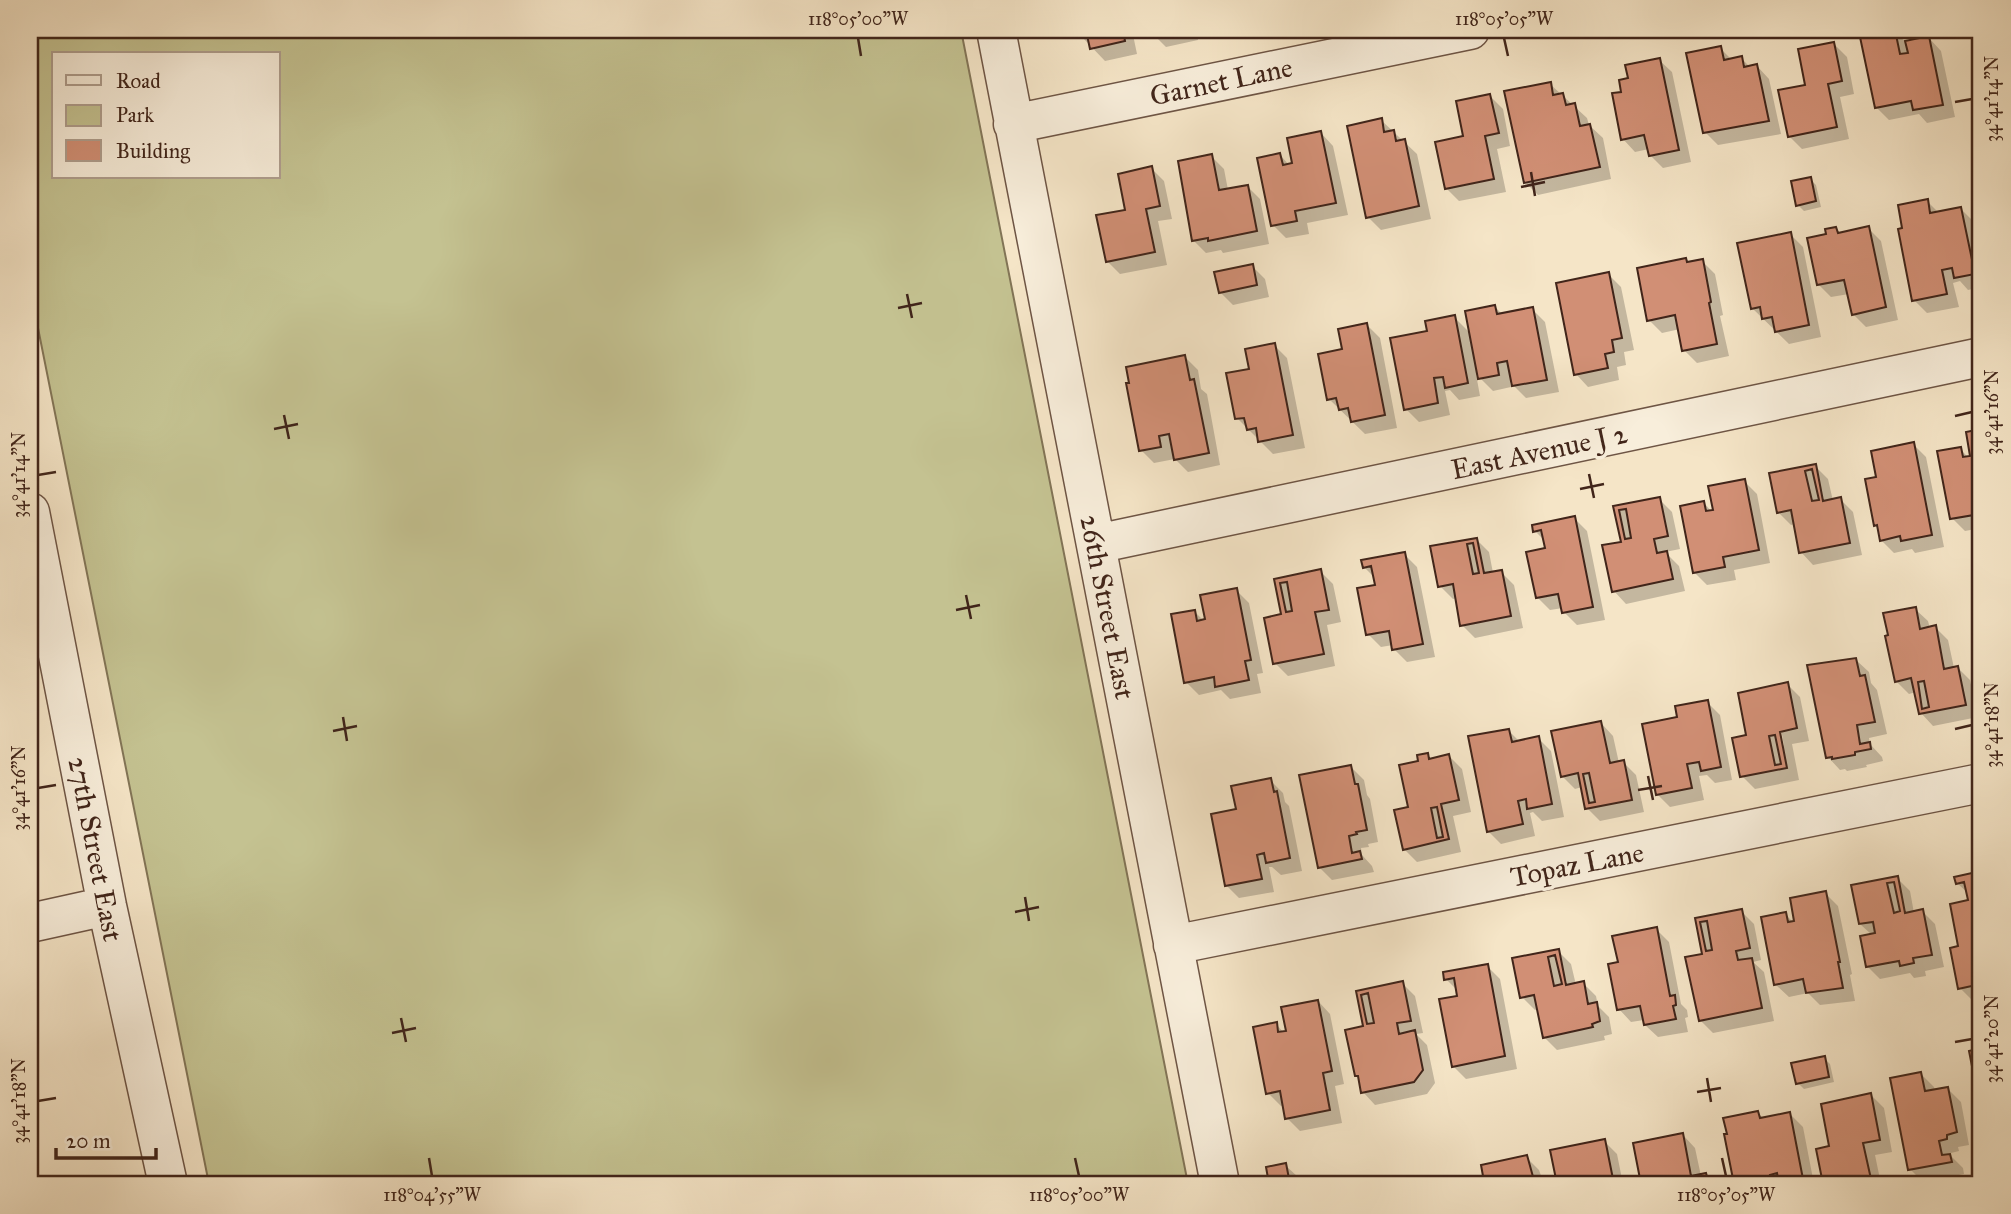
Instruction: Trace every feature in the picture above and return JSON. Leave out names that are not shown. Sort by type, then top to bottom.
[{"type":"street","name":"26th Street East","points":[[996,30],[1220,1184]]},
{"type":"street","name":"Garnet Lane","points":[[1013,124],[1470,30]]},
{"type":"street","name":"East Avenue J 2","points":[[1096,544],[1981,357]]},
{"type":"street","name":"27th Street East","points":[[30,512],[107,906],[168,1184]]},
{"type":"street","name":"Topaz Lane","points":[[1173,945],[1981,783]]},
{"type":"street","points":[[30,923],[107,906]]},
{"type":"green space","points":[[30,30],[961,30],[1188,1184],[209,1184],[30,288]]},
{"type":"building","points":[[1078,30],[1123,30],[1125,41],[1090,49],[1087,35],[1079,36]]},
{"type":"building","points":[[1895,30],[1900,54],[1908,53],[1905,41],[1929,36],[1943,105],[1913,110],[1911,101],[1875,108],[1860,37]]},
{"type":"building","points":[[1834,42],[1842,81],[1828,84],[1837,127],[1788,137],[1778,90],[1805,85],[1798,49]]},
{"type":"building","points":[[1721,46],[1724,60],[1742,56],[1744,67],[1757,64],[1769,121],[1703,133],[1686,53]]},
{"type":"building","points":[[1660,58],[1679,150],[1649,156],[1644,135],[1621,140],[1612,93],[1621,92],[1619,80],[1628,78],[1625,65]]},
{"type":"building","points":[[1551,82],[1553,95],[1563,93],[1566,105],[1575,103],[1580,126],[1590,124],[1600,167],[1524,183],[1504,91]]},
{"type":"building","points":[[1490,94],[1499,133],[1485,136],[1494,179],[1445,189],[1435,142],[1463,136],[1456,101]]},
{"type":"building","points":[[1382,118],[1384,132],[1394,130],[1396,141],[1405,139],[1419,206],[1366,218],[1347,126]]},
{"type":"building","points":[[1321,131],[1336,203],[1295,211],[1297,221],[1271,226],[1257,158],[1280,153],[1283,165],[1292,163],[1287,138]]},
{"type":"building","points":[[1212,154],[1219,190],[1248,185],[1257,231],[1208,241],[1208,238],[1192,241],[1178,161]]},
{"type":"building","points":[[1152,166],[1160,206],[1146,209],[1155,252],[1106,262],[1096,215],[1125,210],[1118,174]]},
{"type":"building","points":[[1811,177],[1816,201],[1796,206],[1791,181]]},
{"type":"building","points":[[1928,199],[1930,213],[1961,207],[1975,274],[1954,278],[1952,268],[1942,270],[1947,294],[1912,301],[1898,229],[1902,228],[1898,205]]},
{"type":"building","points":[[1869,226],[1886,307],[1852,315],[1844,280],[1817,285],[1807,238],[1826,234],[1825,229],[1836,227],[1838,233]]},
{"type":"building","points":[[1791,232],[1809,325],[1775,332],[1772,317],[1762,319],[1760,307],[1751,309],[1737,243]]},
{"type":"building","points":[[1686,258],[1687,262],[1703,259],[1717,344],[1682,351],[1675,315],[1647,321],[1637,268]]},
{"type":"building","points":[[1253,264],[1257,285],[1219,293],[1214,272]]},
{"type":"building","points":[[1609,272],[1622,338],[1612,340],[1614,352],[1605,354],[1608,368],[1574,375],[1556,283]]},
{"type":"building","points":[[1495,305],[1497,314],[1533,307],[1547,380],[1512,386],[1507,361],[1497,363],[1499,375],[1478,379],[1465,311]]},
{"type":"building","points":[[1455,315],[1468,383],[1445,388],[1443,377],[1434,378],[1438,403],[1404,410],[1390,338],[1427,331],[1425,321]]},
{"type":"building","points":[[1367,323],[1385,415],[1351,422],[1348,408],[1339,410],[1336,398],[1327,400],[1318,354],[1342,349],[1338,329]]},
{"type":"building","points":[[1275,343],[1293,435],[1258,442],[1256,428],[1247,430],[1244,418],[1235,419],[1226,373],[1249,369],[1245,349]]},
{"type":"building","points":[[1185,355],[1190,380],[1194,379],[1209,453],[1174,460],[1169,434],[1159,436],[1161,447],[1139,451],[1126,383],[1129,383],[1126,367]]},
{"type":"building","points":[[1981,429],[1981,518],[1980,514],[1950,519],[1937,451],[1961,447],[1963,457],[1970,456],[1966,432]]},
{"type":"building","points":[[1914,442],[1932,535],[1901,541],[1900,536],[1880,541],[1877,525],[1874,526],[1865,479],[1876,477],[1871,451]]},
{"type":"building","points":[[1816,464],[1823,501],[1841,497],[1850,543],[1799,553],[1791,510],[1777,513],[1769,473]],"holes":[[[1812,469],[1819,500],[1812,501],[1805,471]]]},
{"type":"building","points":[[1745,479],[1759,550],[1723,557],[1725,567],[1693,573],[1680,506],[1704,501],[1706,511],[1713,510],[1708,486]]},
{"type":"building","points":[[1660,497],[1668,536],[1654,539],[1657,553],[1667,551],[1673,579],[1612,592],[1602,545],[1621,542],[1613,506]],"holes":[[[1626,509],[1631,538],[1625,539],[1619,510]]]},
{"type":"building","points":[[1575,516],[1593,607],[1562,613],[1558,594],[1536,598],[1526,552],[1545,548],[1541,530],[1533,532],[1532,525]]},
{"type":"building","points":[[1477,538],[1484,573],[1502,570],[1511,616],[1460,626],[1453,584],[1438,587],[1430,546]],"holes":[[[1473,543],[1479,573],[1473,574],[1467,544]]]},
{"type":"building","points":[[1405,552],[1423,644],[1392,650],[1389,631],[1366,635],[1357,588],[1375,585],[1371,566],[1363,568],[1361,560]]},
{"type":"building","points":[[1321,569],[1329,610],[1315,612],[1324,654],[1273,664],[1264,618],[1281,614],[1274,579]],"holes":[[[1287,582],[1292,611],[1286,612],[1280,583]]]},
{"type":"building","points":[[1237,588],[1251,660],[1245,661],[1249,680],[1215,687],[1214,677],[1184,683],[1171,614],[1195,610],[1197,621],[1205,619],[1200,595]]},
{"type":"building","points":[[1916,607],[1920,629],[1936,625],[1944,669],[1958,666],[1966,705],[1919,714],[1911,678],[1895,682],[1883,613]],"holes":[[[1924,681],[1929,707],[1922,709],[1918,682]]]},
{"type":"building","points":[[1981,627],[1981,652],[1977,628]]},
{"type":"building","points":[[1856,658],[1860,676],[1865,675],[1875,722],[1857,725],[1860,744],[1870,742],[1871,749],[1855,752],[1855,755],[1826,758],[1807,665]]},
{"type":"building","points":[[1788,682],[1797,728],[1780,732],[1787,768],[1740,777],[1732,738],[1746,735],[1738,693]],"holes":[[[1775,735],[1781,764],[1775,765],[1769,736]]]},
{"type":"building","points":[[1708,700],[1721,767],[1701,771],[1699,762],[1687,764],[1692,788],[1656,795],[1642,724],[1677,717],[1675,706]]},
{"type":"building","points":[[1601,721],[1610,763],[1624,760],[1632,800],[1585,809],[1578,773],[1561,777],[1551,731]],"holes":[[[1589,773],[1595,802],[1589,803],[1583,774]]]},
{"type":"building","points":[[1509,729],[1512,742],[1539,736],[1552,804],[1527,809],[1526,799],[1518,801],[1523,824],[1487,832],[1468,736]]},
{"type":"building","points":[[1428,753],[1429,759],[1449,754],[1459,800],[1441,804],[1449,839],[1403,850],[1394,810],[1408,807],[1399,765],[1418,761],[1417,755]],"holes":[[[1437,807],[1443,837],[1437,838],[1431,808]]]},
{"type":"building","points":[[1351,765],[1355,784],[1358,784],[1367,830],[1349,836],[1352,853],[1360,851],[1362,859],[1318,868],[1299,775]]},
{"type":"building","points":[[1271,778],[1274,792],[1277,791],[1290,858],[1266,863],[1264,853],[1257,855],[1262,879],[1225,886],[1211,814],[1236,809],[1231,786]]},
{"type":"building","points":[[1981,871],[1981,984],[1958,989],[1950,948],[1958,946],[1950,904],[1968,900],[1964,882],[1956,884],[1954,877]]},
{"type":"building","points":[[1898,876],[1905,913],[1923,909],[1932,955],[1913,958],[1914,963],[1900,966],[1899,961],[1866,967],[1860,936],[1875,933],[1873,922],[1859,924],[1851,885]],"holes":[[[1894,882],[1900,911],[1894,913],[1887,883]]]},
{"type":"building","points":[[1826,891],[1843,988],[1806,993],[1803,979],[1774,985],[1761,917],[1786,912],[1788,922],[1794,921],[1790,898]]},
{"type":"building","points":[[1742,909],[1750,948],[1736,951],[1738,960],[1752,958],[1762,1008],[1699,1021],[1685,957],[1702,954],[1695,918]],"holes":[[[1707,921],[1712,950],[1706,951],[1700,922]]]},
{"type":"building","points":[[1657,927],[1670,996],[1675,995],[1676,1005],[1673,1006],[1676,1019],[1644,1025],[1640,1006],[1617,1010],[1608,964],[1618,962],[1612,936]]},
{"type":"building","points":[[1559,949],[1566,985],[1584,981],[1588,1004],[1597,1002],[1600,1021],[1592,1024],[1593,1027],[1543,1038],[1534,995],[1520,998],[1512,958]],"holes":[[[1555,955],[1562,984],[1554,986],[1548,957]]]},
{"type":"building","points":[[1488,964],[1505,1056],[1452,1067],[1439,999],[1457,996],[1454,978],[1444,980],[1443,972]]},
{"type":"building","points":[[1403,981],[1411,1021],[1397,1023],[1399,1034],[1415,1030],[1423,1070],[1414,1082],[1361,1093],[1345,1030],[1363,1026],[1356,991]],"holes":[[[1368,993],[1374,1023],[1367,1024],[1361,995]]]},
{"type":"building","points":[[1318,1000],[1332,1071],[1323,1073],[1330,1110],[1285,1119],[1280,1091],[1266,1094],[1253,1027],[1277,1022],[1278,1032],[1286,1031],[1281,1007]]},
{"type":"building","points":[[1981,1048],[1981,1096],[1978,1097],[1969,1051]]},
{"type":"building","points":[[1825,1056],[1829,1077],[1796,1084],[1791,1063]]},
{"type":"building","points":[[1921,1072],[1925,1091],[1948,1087],[1957,1132],[1939,1141],[1942,1155],[1950,1154],[1952,1162],[1908,1170],[1890,1078]]},
{"type":"building","points":[[1871,1093],[1880,1140],[1863,1143],[1871,1179],[1823,1184],[1816,1149],[1829,1146],[1821,1104]]},
{"type":"building","points":[[1758,1111],[1760,1118],[1790,1112],[1803,1179],[1779,1184],[1777,1173],[1770,1175],[1772,1184],[1734,1184],[1723,1118]]},
{"type":"building","points":[[1683,1133],[1691,1176],[1706,1173],[1709,1184],[1641,1184],[1633,1143]]},
{"type":"building","points":[[1605,1139],[1614,1184],[1557,1184],[1550,1150]]},
{"type":"building","points":[[1527,1155],[1535,1184],[1469,1184],[1468,1179],[1483,1176],[1481,1165]]},
{"type":"building","points":[[1286,1163],[1290,1184],[1269,1184],[1266,1167]]},
{"type":"building","points":[[1433,1177],[1435,1184],[1395,1184],[1407,1179],[1408,1182]]}]
